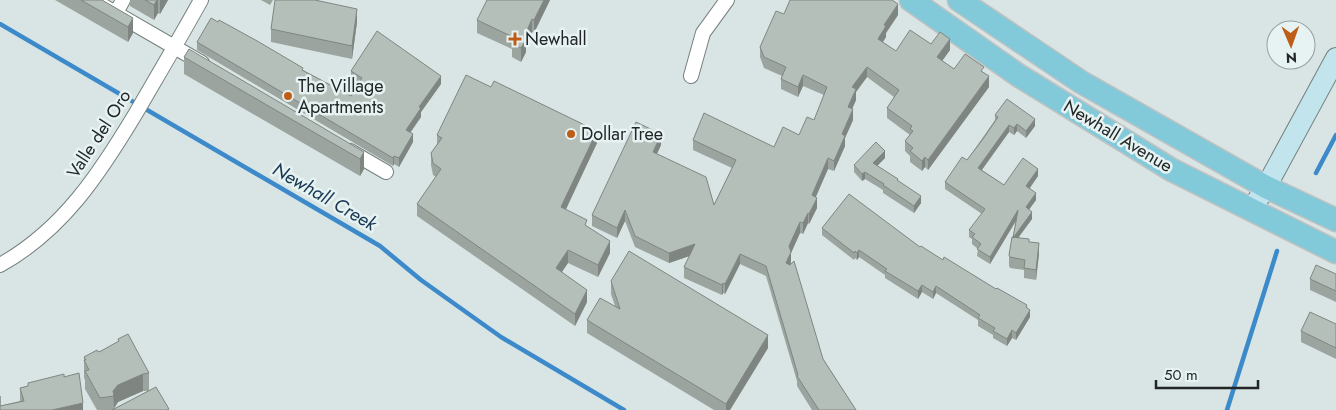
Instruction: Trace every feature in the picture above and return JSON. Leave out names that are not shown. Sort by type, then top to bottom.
[{"type":"main road","name":"Newhall Avenue","points":[[911,0],[1018,75],[1172,170],[1336,252]]},
{"type":"main road","name":"Newhall Avenue","points":[[960,0],[1081,82],[1266,187],[1336,220]]},
{"type":"street","points":[[93,0],[217,72]]},
{"type":"street","points":[[116,13],[123,0]]},
{"type":"street","name":"Valle del Oro","points":[[0,265],[31,244],[80,198],[101,170],[123,134],[201,0]]},
{"type":"street","points":[[691,76],[703,33],[727,0]]},
{"type":"street","points":[[1251,210],[1266,187],[1336,58]]},
{"type":"street","points":[[335,142],[386,172]]},
{"type":"building","points":[[81,0],[102,0],[133,18],[128,27]]},
{"type":"building","points":[[145,0],[157,0],[154,5]]},
{"type":"building","points":[[275,0],[315,0],[357,9],[352,46],[271,29]]},
{"type":"building","points":[[487,0],[544,0],[534,20],[532,19],[521,48],[512,44],[515,38],[477,20]]},
{"type":"building","points":[[790,0],[892,0],[898,4],[884,25],[886,26],[878,39],[896,51],[910,30],[931,44],[940,32],[950,39],[937,57],[954,69],[965,54],[984,67],[981,71],[989,76],[928,160],[925,157],[922,161],[910,151],[913,148],[905,141],[913,131],[910,129],[912,126],[887,108],[899,90],[867,67],[852,87],[856,89],[848,107],[853,109],[842,134],[845,136],[834,161],[828,158],[812,195],[817,198],[803,223],[800,222],[789,246],[791,252],[786,263],[790,265],[794,261],[823,359],[856,410],[819,410],[797,376],[766,266],[740,254],[725,284],[723,283],[722,285],[684,267],[695,244],[669,253],[635,236],[625,210],[617,228],[592,215],[636,122],[661,134],[653,152],[706,177],[714,205],[736,160],[693,140],[704,113],[774,147],[783,127],[799,135],[807,117],[814,120],[827,87],[803,75],[798,87],[781,79],[786,67],[764,57],[760,47],[776,11],[784,14]]},
{"type":"building","points":[[211,18],[218,22],[219,20],[259,42],[303,68],[302,70],[351,96],[362,78],[351,71],[377,31],[441,76],[419,107],[421,108],[406,130],[413,134],[399,158],[394,156],[393,158],[197,42]]},
{"type":"building","points":[[189,49],[364,152],[360,159],[184,57]]},
{"type":"building","points":[[466,75],[491,87],[494,81],[597,131],[561,207],[587,220],[585,225],[610,241],[598,265],[568,250],[556,268],[587,290],[575,314],[417,204],[441,169],[433,163],[431,153],[442,138],[437,135]]},
{"type":"building","points":[[1007,99],[1035,119],[1026,131],[1017,124],[1014,128],[1009,125],[978,168],[1004,185],[1023,158],[1038,169],[1026,186],[1036,193],[1026,207],[1032,212],[1013,238],[1018,210],[990,257],[977,249],[981,244],[972,237],[975,234],[969,230],[985,209],[945,182],[962,157],[967,160],[983,139],[998,117],[995,115]]},
{"type":"building","points":[[876,142],[885,151],[873,163],[921,196],[914,206],[865,172],[862,174],[854,165]]},
{"type":"building","points":[[849,194],[920,247],[943,260],[944,257],[996,289],[1027,305],[1026,307],[1030,310],[1016,333],[1012,330],[1007,339],[993,331],[995,328],[978,318],[980,315],[936,286],[933,292],[922,285],[918,291],[885,271],[887,269],[859,250],[857,253],[855,251],[854,253],[822,228]]},
{"type":"building","points":[[1012,237],[1029,239],[1029,242],[1039,243],[1036,270],[1024,268],[1025,260],[1010,257]]},
{"type":"building","points":[[629,251],[768,335],[726,404],[587,320],[600,298],[620,309],[611,281]]},
{"type":"building","points":[[1316,265],[1336,274],[1336,291],[1310,279]]},
{"type":"building","points":[[1310,312],[1336,324],[1336,348],[1301,331]]},
{"type":"building","points":[[128,334],[149,373],[118,385],[113,391],[114,396],[100,398],[85,371],[89,370],[84,357],[97,350],[98,352],[101,351]]},
{"type":"building","points":[[79,373],[83,403],[52,410],[0,410],[0,406],[24,401],[20,388],[28,386],[28,383],[64,374],[64,377]]},
{"type":"building","points":[[156,387],[169,409],[112,410]]},
{"type":"waterway","name":"Newhall Creek","points":[[0,24],[380,246],[421,280],[501,337],[624,410]]},
{"type":"waterway","points":[[1316,173],[1336,135]]},
{"type":"waterway","points":[[1227,410],[1277,251]]},
{"type":"place","name":"Newhall","points":[[515,39]]},
{"type":"place","name":"The Village Apartments","points":[[288,96]]},
{"type":"place","name":"Dollar Tree","points":[[571,134]]}]
